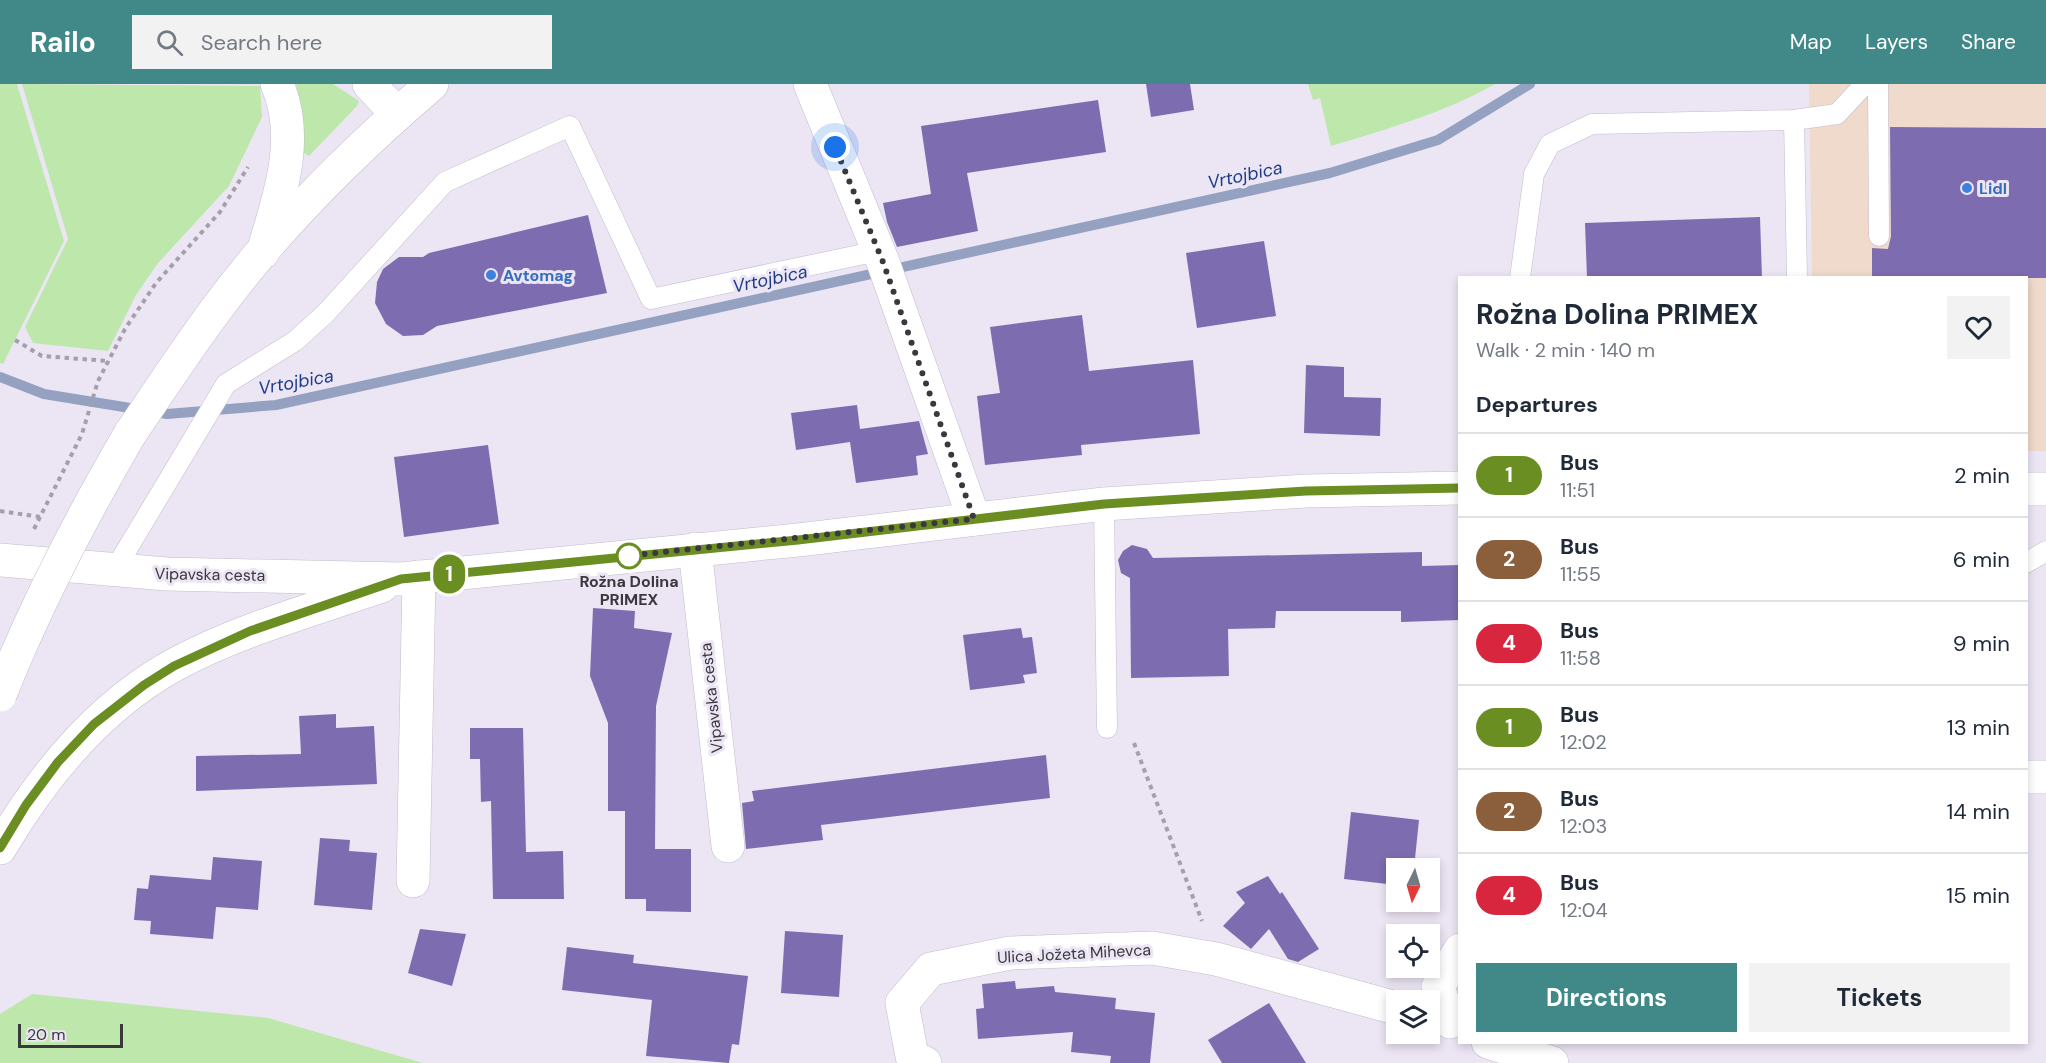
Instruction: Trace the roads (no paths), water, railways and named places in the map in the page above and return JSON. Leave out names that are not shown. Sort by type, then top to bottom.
[{"type":"main road","points":[[263,252],[288,158],[277,84]]},
{"type":"main road","points":[[369,84],[397,114]]},
{"type":"main road","points":[[0,695],[42,597],[82,517],[130,434],[221,302],[295,213],[362,145],[432,84]]},
{"type":"main road","points":[[810,84],[880,257],[974,519]]},
{"type":"main road","name":"Vipavska cesta","points":[[0,560],[114,571],[410,578],[1104,504],[1306,491],[1458,488]]},
{"type":"main road","points":[[2028,489],[2046,489]]},
{"type":"main road","name":"Vipavska cesta","points":[[695,549],[728,846]]},
{"type":"main road","points":[[0,848],[26,805],[58,762],[94,724],[144,685],[174,666],[250,631],[410,578],[413,881]]},
{"type":"main road","points":[[2028,777],[2046,777]]},
{"type":"main road","name":"Ulica Jožeta Mihevca","points":[[925,1063],[912,1056],[902,1003],[931,969],[1010,953],[1152,948],[1216,959],[1386,1005]]},
{"type":"main road","points":[[1446,1022],[1438,987],[1458,953]]},
{"type":"main road","points":[[1494,1044],[1552,1063]]},
{"type":"lane","points":[[1520,276],[1534,174],[1550,144],[1592,124],[1794,120],[1837,114],[1865,84]]},
{"type":"lane","points":[[1878,84],[1879,236]]},
{"type":"lane","points":[[1794,120],[1797,276]]},
{"type":"lane","points":[[114,571],[226,384],[295,341],[325,314],[445,182],[570,126],[651,299],[880,257]]},
{"type":"lane","points":[[1104,504],[1107,728]]},
{"type":"lane","points":[[2028,561],[2046,551]]},
{"type":"waterway","name":"Vrtojbica","points":[[0,377],[44,394],[167,414],[276,405],[1330,173],[1438,140],[1530,84]]},
{"type":"place","name":"Lidl","points":[[1967,188]]},
{"type":"place","name":"Avtomag","points":[[491,275]]},
{"type":"place","name":"Rožna Dolina PRIMEX","points":[[629,556]]}]
